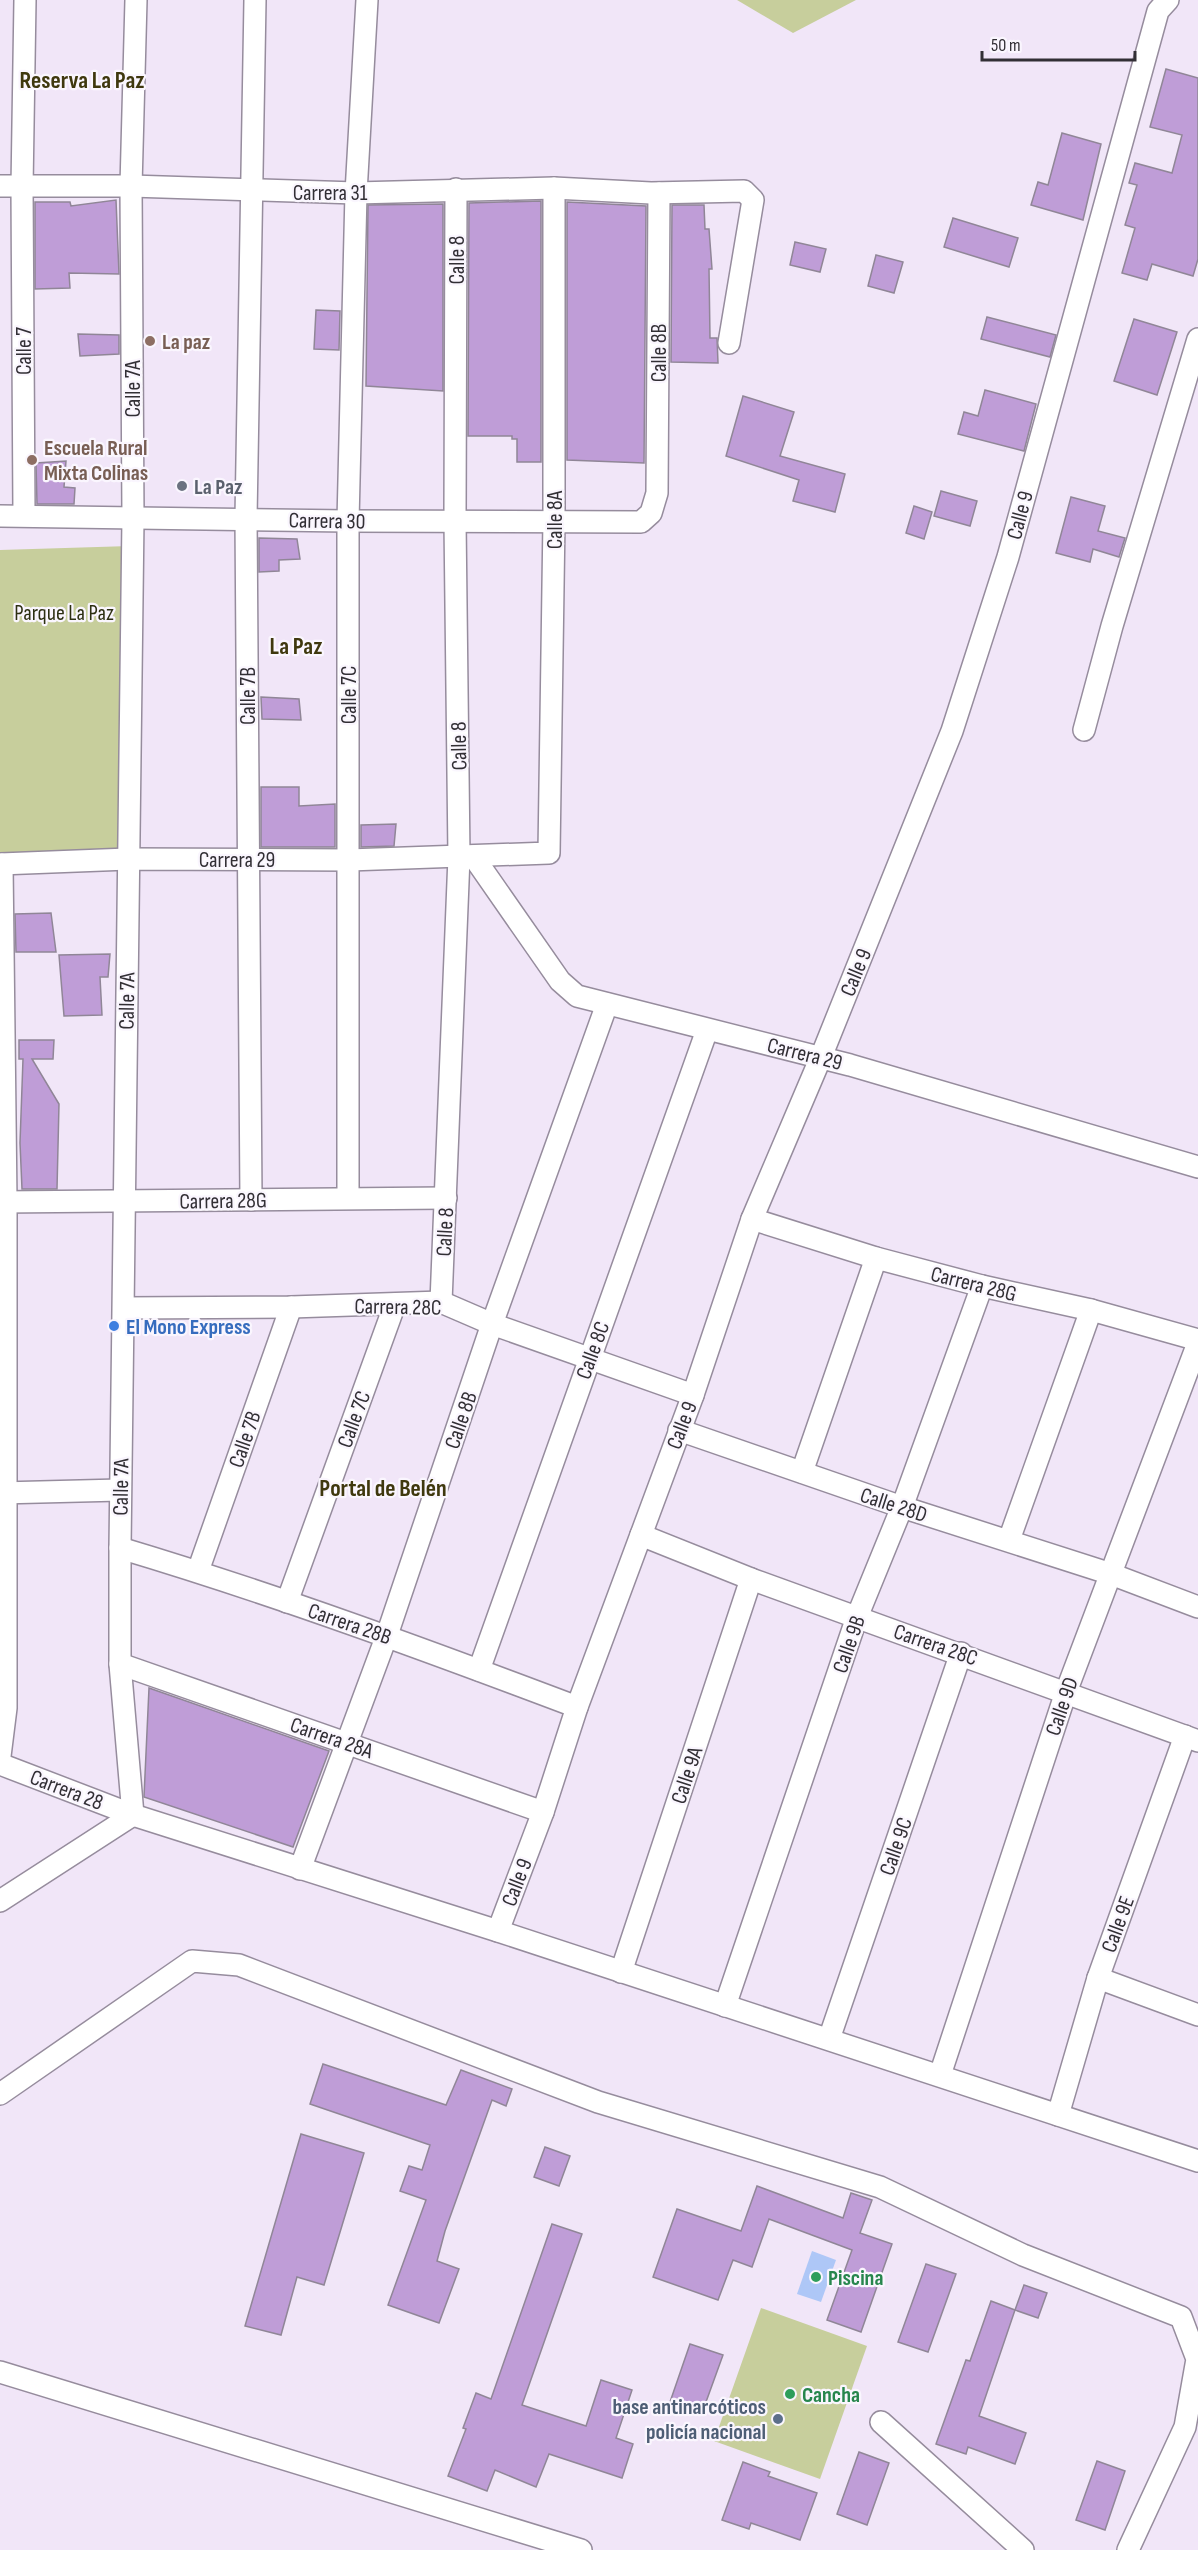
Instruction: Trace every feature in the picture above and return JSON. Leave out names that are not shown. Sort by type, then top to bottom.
[{"type":"street","name":"Calle 7","points":[[24,515],[22,187],[25,0]]},
{"type":"street","name":"Calle 7A","points":[[133,1815],[120,1664],[120,1490],[133,518],[131,186],[135,0]]},
{"type":"street","name":"Calle 7B","points":[[251,1200],[246,518],[255,0]]},
{"type":"street","name":"Calle 7C","points":[[348,1197],[348,521],[356,193],[367,0]]},
{"type":"street","name":"Calle 9","points":[[498,1930],[543,1812],[577,1707],[693,1395],[752,1219],[821,1057],[952,731],[1008,557],[1158,11],[1168,0]]},
{"type":"street","name":"Carrera 31","points":[[0,186],[131,186],[253,192],[356,193],[554,188],[659,193],[744,191],[753,200],[729,343]]},
{"type":"street","name":"Calle 8A","points":[[549,853],[554,520],[554,188]]},
{"type":"street","name":"Calle 8","points":[[441,1302],[466,857],[455,521],[456,189]]},
{"type":"street","name":"Calle 8B","points":[[651,513],[657,493],[659,193]]},
{"type":"street","points":[[1084,730],[1115,614],[1198,339]]},
{"type":"street","name":"Carrera 30","points":[[0,516],[640,522],[651,513]]},
{"type":"street","name":"Carrera 29","points":[[1,864],[128,859],[349,860],[549,853]]},
{"type":"street","name":"Carrera 29","points":[[466,857],[560,981],[577,996],[821,1057],[1198,1167]]},
{"type":"street","points":[[0,1756],[6,1708],[1,864]]},
{"type":"street","name":"Calle 8B","points":[[300,1869],[387,1635],[492,1324],[607,1004]]},
{"type":"street","name":"Calle 8C","points":[[479,1670],[707,1030]]},
{"type":"street","name":"Carrera 28G","points":[[3,1202],[123,1203],[348,1197],[446,1198]]},
{"type":"street","name":"Carrera 28G","points":[[752,1219],[876,1258],[982,1286],[1091,1310],[1198,1342]]},
{"type":"street","points":[[802,1472],[876,1258]]},
{"type":"street","name":"Calle 9B","points":[[725,2006],[857,1617],[902,1507],[982,1286]]},
{"type":"street","name":"Carrera 28C","points":[[124,1308],[291,1307],[441,1302],[492,1324],[693,1395]]},
{"type":"street","name":"Calle 7C","points":[[288,1602],[395,1304]]},
{"type":"street","name":"Calle 7B","points":[[198,1571],[291,1307]]},
{"type":"street","points":[[1009,1540],[1091,1310]]},
{"type":"street","name":"Calle 9D","points":[[940,2075],[1066,1692],[1198,1342]]},
{"type":"street","name":"Calle 28D","points":[[679,1430],[902,1507],[1111,1574],[1198,1607]]},
{"type":"street","points":[[3,1493],[120,1490]]},
{"type":"street","name":"Carrera 28C","points":[[641,1535],[751,1579],[1191,1738]]},
{"type":"street","name":"Carrera 28B","points":[[120,1548],[198,1571],[387,1635],[577,1707]]},
{"type":"street","name":"Calle 9A","points":[[621,1972],[751,1579]]},
{"type":"street","name":"Calle 9C","points":[[829,2039],[961,1653]]},
{"type":"street","name":"Carrera 28A","points":[[120,1664],[543,1812]]},
{"type":"street","name":"Calle 9E","points":[[1058,2115],[1098,1978],[1191,1738]]},
{"type":"street","name":"Carrera 28","points":[[0,1764],[133,1815],[498,1930],[1198,2161]]},
{"type":"street","points":[[5,1893],[133,1815]]},
{"type":"street","points":[[0,2094],[192,1961],[239,1965],[598,2102],[880,2187],[1023,2255],[1181,2317],[1197,2359],[1185,2427],[1128,2550]]},
{"type":"street","points":[[1098,1978],[1198,2015]]},
{"type":"street","points":[[0,2372],[581,2550]]},
{"type":"street","points":[[881,2422],[1023,2550]]},
{"type":"green space","points":[[737,0],[856,0],[793,33]]},
{"type":"green space","name":"Parque La Paz","points":[[130,546],[119,854],[0,852],[0,550]]},
{"type":"green space","name":"Cancha","points":[[761,2308],[867,2346],[820,2479],[714,2441]]},
{"type":"water","name":"Piscina","points":[[812,2251],[836,2260],[821,2302],[797,2294]]},
{"type":"building","points":[[1166,69],[1198,78],[1198,259],[1193,276],[1152,264],[1147,280],[1122,273],[1135,228],[1125,225],[1137,185],[1129,183],[1135,163],[1172,173],[1182,135],[1150,127]]},
{"type":"building","points":[[1062,133],[1101,144],[1083,220],[1031,205],[1038,182],[1048,185]]},
{"type":"building","points":[[116,200],[119,274],[69,273],[70,288],[35,289],[35,202],[70,202],[71,206]]},
{"type":"building","points":[[541,201],[541,462],[517,462],[517,439],[512,439],[512,436],[468,436],[469,203]]},
{"type":"building","points":[[567,202],[646,206],[644,463],[567,460]]},
{"type":"building","points":[[443,204],[443,391],[366,386],[368,205]]},
{"type":"building","points":[[672,205],[704,205],[705,229],[709,229],[712,269],[709,269],[710,338],[717,338],[718,363],[671,362]]},
{"type":"building","points":[[953,218],[1018,238],[1009,267],[944,247]]},
{"type":"building","points":[[795,242],[826,249],[820,272],[790,265]]},
{"type":"building","points":[[876,255],[903,262],[894,293],[868,286]]},
{"type":"building","points":[[316,310],[340,311],[339,350],[314,349]]},
{"type":"building","points":[[987,317],[1056,335],[1050,357],[981,339]]},
{"type":"building","points":[[1134,319],[1177,332],[1157,395],[1114,381]]},
{"type":"building","points":[[78,334],[119,335],[119,354],[80,356]]},
{"type":"building","points":[[985,390],[1036,404],[1024,451],[958,434],[964,412],[978,416]]},
{"type":"building","points":[[743,396],[794,412],[780,456],[845,474],[835,512],[793,501],[799,480],[726,456]]},
{"type":"building","points":[[66,461],[64,487],[75,488],[74,504],[37,504],[36,463]]},
{"type":"building","points":[[941,491],[977,501],[970,526],[934,516]]},
{"type":"building","points":[[1071,497],[1105,506],[1098,531],[1125,538],[1119,557],[1093,549],[1090,562],[1056,553]]},
{"type":"building","points":[[914,506],[932,512],[924,539],[906,533]]},
{"type":"building","points":[[259,538],[297,539],[300,559],[279,560],[279,571],[259,572]]},
{"type":"building","points":[[261,697],[299,699],[301,720],[262,719]]},
{"type":"building","points":[[261,787],[299,787],[299,806],[335,804],[335,847],[261,847]]},
{"type":"building","points":[[396,824],[394,846],[361,847],[361,825]]},
{"type":"building","points":[[51,913],[56,952],[16,952],[15,914]]},
{"type":"building","points":[[110,954],[108,977],[100,977],[102,1015],[64,1016],[59,955]]},
{"type":"building","points":[[19,1040],[54,1040],[53,1059],[32,1059],[59,1104],[57,1189],[22,1189],[20,1143],[23,1059],[19,1059]]},
{"type":"building","points":[[149,1688],[329,1751],[293,1847],[144,1797]]},
{"type":"building","points":[[323,2064],[446,2105],[461,2070],[512,2089],[506,2106],[492,2100],[445,2231],[437,2261],[459,2269],[439,2323],[388,2305],[426,2200],[400,2191],[409,2166],[422,2170],[430,2145],[310,2104]]},
{"type":"building","points":[[301,2134],[364,2153],[324,2285],[297,2277],[281,2335],[245,2326]]},
{"type":"building","points":[[545,2147],[570,2156],[559,2186],[534,2177]]},
{"type":"building","points":[[757,2186],[843,2218],[851,2193],[872,2200],[860,2233],[892,2244],[861,2332],[827,2320],[852,2250],[769,2219],[752,2267],[733,2260],[718,2300],[653,2277],[677,2209],[741,2231]]},
{"type":"building","points":[[552,2224],[582,2234],[522,2405],[586,2426],[601,2380],[632,2390],[616,2438],[633,2444],[622,2478],[549,2454],[536,2487],[495,2470],[487,2491],[448,2476],[466,2429],[463,2428],[476,2393],[491,2399]]},
{"type":"building","points":[[926,2264],[956,2274],[928,2352],[898,2342]]},
{"type":"building","points":[[1024,2285],[1047,2293],[1038,2318],[1015,2310]]},
{"type":"building","points":[[991,2301],[1015,2310],[979,2416],[1026,2433],[1015,2464],[968,2447],[966,2454],[936,2444],[966,2360],[970,2361]]},
{"type":"building","points":[[690,2344],[723,2355],[702,2413],[670,2402]]},
{"type":"building","points":[[859,2452],[889,2463],[867,2525],[837,2514]]},
{"type":"building","points":[[1097,2461],[1125,2471],[1105,2530],[1076,2520]]},
{"type":"building","points":[[743,2462],[770,2472],[768,2476],[817,2493],[800,2540],[751,2523],[749,2529],[722,2520]]},
{"type":"place","name":"La paz","points":[[150,341]]},
{"type":"place","name":"Escuela Rural Mixta Colinas","points":[[32,460]]},
{"type":"place","name":"La Paz","points":[[182,486]]},
{"type":"place","name":"El Mono Express","points":[[114,1326]]},
{"type":"place","name":"Piscina","points":[[816,2277]]},
{"type":"place","name":"Cancha","points":[[790,2394]]},
{"type":"place","name":"base antinarcóticos policía nacional","points":[[778,2419]]},
{"type":"district","name":"Reserva La Paz","points":[[82,80]]},
{"type":"district","name":"La Paz","points":[[296,646]]},
{"type":"district","name":"Portal de Belén","points":[[383,1488]]}]
